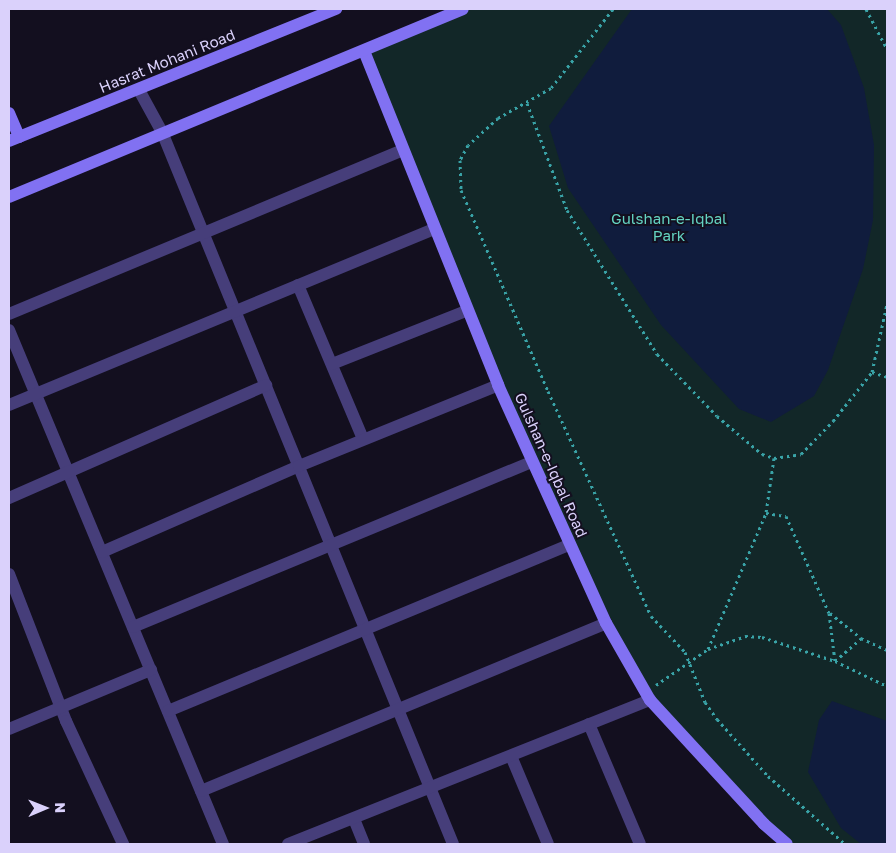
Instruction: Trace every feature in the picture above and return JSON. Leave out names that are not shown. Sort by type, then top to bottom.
[{"type":"street","name":"Hasrat Mohani Road","points":[[14,139],[336,9]]},
{"type":"street","points":[[9,197],[162,132],[463,9]]},
{"type":"street","name":"Gulshan-e-Iqbal Road","points":[[364,51],[466,311],[568,545],[606,623],[648,696],[764,824],[786,844]]},
{"type":"street","points":[[139,90],[162,132],[453,844]]},
{"type":"street","points":[[9,113],[14,139]]},
{"type":"street","points":[[9,314],[402,150]]},
{"type":"street","points":[[9,405],[433,229]]},
{"type":"street","points":[[298,285],[363,440]]},
{"type":"street","points":[[332,364],[466,311]]},
{"type":"street","points":[[9,330],[223,844]]},
{"type":"street","points":[[9,498],[69,474],[266,385]]},
{"type":"street","points":[[102,552],[298,466],[498,385]]},
{"type":"street","points":[[132,626],[330,543],[532,462]]},
{"type":"street","points":[[168,711],[568,545]]},
{"type":"street","points":[[9,574],[61,707],[123,844]]},
{"type":"street","points":[[201,791],[399,711],[606,623]]},
{"type":"street","points":[[9,728],[151,670]]},
{"type":"street","points":[[288,844],[589,724],[648,696]]},
{"type":"street","points":[[589,724],[640,844]]},
{"type":"street","points":[[510,756],[548,844]]},
{"type":"street","points":[[354,819],[364,844]]},
{"type":"path","points":[[613,9],[551,88],[498,118],[468,144],[460,160],[461,190],[639,595],[663,630],[677,641],[690,663],[705,702],[717,719],[768,776],[845,844]]},
{"type":"path","points":[[866,9],[887,49]]},
{"type":"path","points":[[526,103],[567,210],[657,354],[716,416],[762,454],[774,458],[801,454],[833,421],[872,372],[887,304]]},
{"type":"path","points":[[872,372],[887,377]]},
{"type":"path","points":[[708,649],[766,513],[774,458]]},
{"type":"path","points":[[766,513],[786,516],[829,613],[835,660]]},
{"type":"path","points":[[829,613],[861,638],[887,650]]},
{"type":"path","points":[[648,696],[708,649],[733,638],[762,637],[835,660],[887,686]]},
{"type":"path","points":[[835,660],[861,638]]},
{"type":"green space","name":"Gulshan-e-Iqbal Park","points":[[463,9],[887,9],[887,844],[787,844],[650,700],[498,385],[364,51]]},
{"type":"water","points":[[632,9],[827,9],[841,25],[864,88],[874,145],[873,220],[863,269],[828,370],[814,396],[771,422],[739,409],[661,325],[568,188],[549,126]]},
{"type":"water","points":[[832,701],[887,721],[887,844],[861,844],[841,828],[808,772],[819,720]]}]
